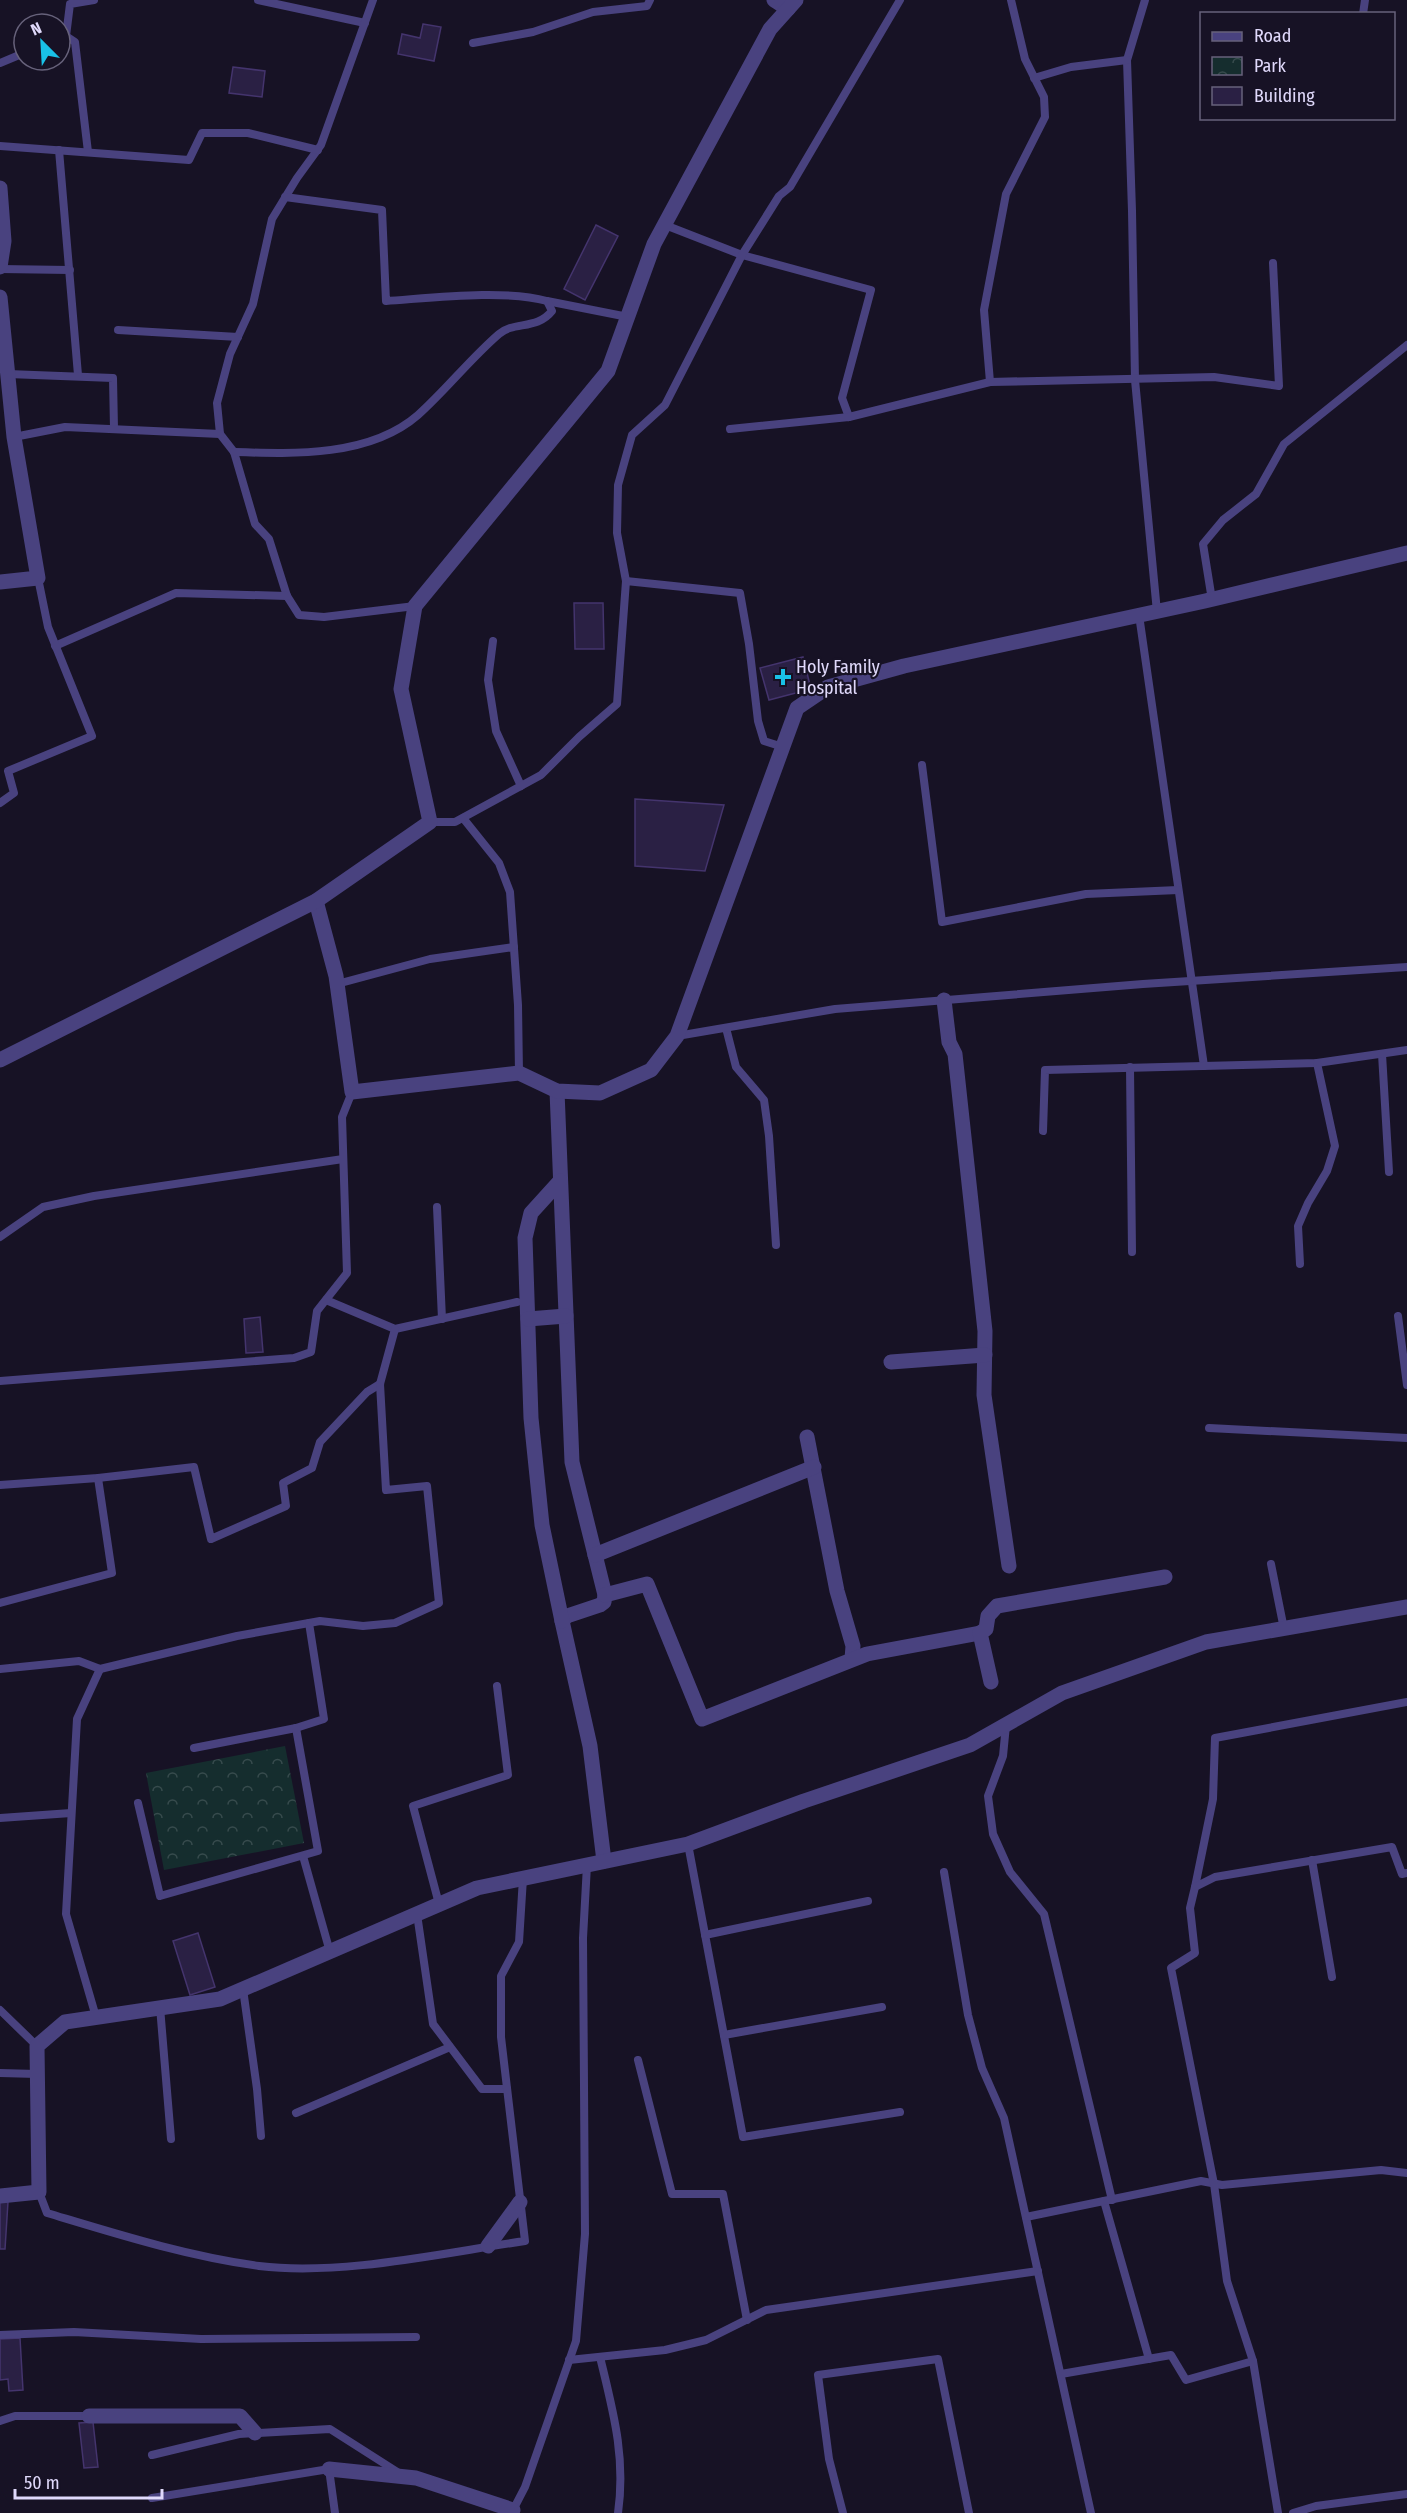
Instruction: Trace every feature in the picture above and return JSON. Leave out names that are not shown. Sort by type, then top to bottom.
[{"type":"street","points":[[0,1060],[316,901],[430,822],[401,689],[415,606],[608,371],[654,244],[770,29],[792,4],[774,0]]},
{"type":"street","points":[[0,188],[4,241],[0,261]]},
{"type":"street","points":[[0,297],[8,374],[5,394],[38,578],[0,582]]},
{"type":"street","points":[[316,901],[337,984],[352,1092],[519,1073],[557,1091],[600,1093],[651,1070],[677,1036],[797,708],[828,687],[904,666],[1212,600],[1407,553]]},
{"type":"street","points":[[944,1000],[949,1042],[955,1054],[985,1331],[984,1395],[1009,1566]]},
{"type":"street","points":[[557,1091],[572,1462],[605,1595],[604,1602],[600,1605],[567,1616],[562,1621]]},
{"type":"street","points":[[561,1181],[531,1213],[525,1238],[531,1418],[541,1515],[590,1746],[604,1861]]},
{"type":"street","points":[[528,1319],[566,1316]]},
{"type":"street","points":[[891,1362],[985,1355]]},
{"type":"street","points":[[807,1437],[837,1591],[853,1646],[852,1659]]},
{"type":"street","points":[[595,1555],[814,1467]]},
{"type":"street","points":[[605,1595],[647,1584],[702,1719],[867,1653],[980,1633],[987,1629],[988,1616],[997,1606],[1165,1577]]},
{"type":"street","points":[[0,2196],[39,2192],[37,2046],[65,2022],[220,1999],[477,1887],[688,1844],[804,1801],[970,1745],[1062,1693],[1206,1642],[1407,1607]]},
{"type":"street","points":[[980,1633],[991,1682]]},
{"type":"street","points":[[488,2246],[520,2202]]},
{"type":"street","points":[[88,2416],[240,2416],[255,2433]]},
{"type":"street","points":[[329,2469],[416,2478],[512,2511]]},
{"type":"lane","points":[[68,12],[70,4],[94,0]]},
{"type":"lane","points":[[258,0],[365,24]]},
{"type":"lane","points":[[373,0],[318,150],[272,219],[254,304],[230,354],[217,403],[220,434],[234,452],[255,524],[269,539],[287,596],[299,615],[324,617],[415,606]]},
{"type":"lane","points":[[473,43],[534,32],[593,12],[647,6],[650,0]]},
{"type":"lane","points":[[430,822],[455,822],[541,775],[579,737],[617,704],[626,581],[617,533],[618,485],[632,435],[665,405],[742,255],[779,196],[790,187],[900,0]]},
{"type":"lane","points":[[990,382],[984,310],[1006,194],[1045,117],[1044,97],[1025,59],[1011,0]]},
{"type":"lane","points":[[1145,0],[1127,60],[1135,380],[1157,612]]},
{"type":"lane","points":[[72,41],[75,42],[88,152]]},
{"type":"lane","points":[[1034,78],[1071,67],[1127,60]]},
{"type":"lane","points":[[0,146],[189,160],[202,133],[248,133],[318,150]]},
{"type":"lane","points":[[59,150],[78,375]]},
{"type":"lane","points":[[285,197],[382,210],[386,301],[477,296],[534,297],[628,317]]},
{"type":"lane","points":[[665,225],[742,255],[871,290],[842,398],[849,417]]},
{"type":"lane","points":[[0,261],[70,270]]},
{"type":"lane","points":[[730,429],[849,417],[990,382],[1214,377],[1279,386],[1273,263]]},
{"type":"lane","points":[[234,452],[301,454],[378,440],[416,417],[501,332],[545,320],[552,311],[547,301]]},
{"type":"lane","points":[[118,330],[238,336]]},
{"type":"lane","points":[[1212,600],[1203,544],[1223,520],[1256,494],[1284,444],[1407,345]]},
{"type":"lane","points":[[8,374],[113,378],[114,429]]},
{"type":"lane","points":[[14,437],[65,427],[220,434]]},
{"type":"lane","points":[[0,803],[14,793],[8,771],[92,736],[48,627],[38,578]]},
{"type":"lane","points":[[626,581],[740,593],[749,644],[758,721],[765,741],[783,747]]},
{"type":"lane","points":[[55,646],[176,593],[287,596]]},
{"type":"lane","points":[[1139,615],[1204,1066]]},
{"type":"lane","points":[[493,641],[488,680],[496,731],[520,786]]},
{"type":"lane","points":[[921,765],[942,922],[1086,894],[1178,890]]},
{"type":"lane","points":[[463,818],[499,863],[510,892],[519,1073]]},
{"type":"lane","points":[[337,984],[430,959],[514,947]]},
{"type":"lane","points":[[677,1036],[836,1009],[1191,981],[1407,967]]},
{"type":"lane","points":[[726,1028],[736,1067],[764,1100],[769,1136],[776,1245]]},
{"type":"lane","points":[[1043,1131],[1045,1070],[1317,1063],[1407,1050]]},
{"type":"lane","points":[[1382,1054],[1389,1172]]},
{"type":"lane","points":[[1300,1264],[1298,1226],[1308,1203],[1327,1171],[1335,1146],[1317,1063]]},
{"type":"lane","points":[[1130,1067],[1132,1252]]},
{"type":"lane","points":[[0,1381],[294,1358],[311,1352],[317,1311],[347,1273],[342,1117],[352,1092]]},
{"type":"lane","points":[[0,1237],[43,1207],[94,1196],[344,1159]]},
{"type":"lane","points":[[437,1207],[442,1319]]},
{"type":"lane","points":[[326,1300],[395,1329],[517,1302]]},
{"type":"lane","points":[[1398,1316],[1407,1385]]},
{"type":"lane","points":[[0,1669],[80,1661],[100,1669],[237,1636],[320,1621],[363,1626],[395,1623],[439,1603],[427,1486],[386,1490],[380,1384],[395,1329]]},
{"type":"lane","points":[[0,1485],[98,1478],[195,1467],[211,1539],[286,1506],[283,1483],[312,1468],[320,1442],[367,1392],[380,1384]]},
{"type":"lane","points":[[1209,1428],[1407,1438]]},
{"type":"lane","points":[[0,1603],[112,1573],[98,1478]]},
{"type":"lane","points":[[1271,1564],[1284,1629]]},
{"type":"lane","points":[[194,1748],[296,1728],[324,1719],[309,1623]]},
{"type":"lane","points":[[96,2017],[66,1914],[78,1719],[100,1669]]},
{"type":"lane","points":[[439,1905],[413,1806],[508,1775],[497,1686]]},
{"type":"lane","points":[[1278,2513],[1253,2361],[1227,2281],[1214,2184],[1171,1968],[1195,1953],[1190,1908],[1213,1799],[1215,1738],[1407,1702]]},
{"type":"lane","points":[[1006,1725],[1003,1756],[988,1796],[993,1834],[1010,1872],[1044,1914],[1108,2200],[1149,2358]]},
{"type":"lane","points":[[138,1803],[160,1896],[318,1851],[296,1728]]},
{"type":"lane","points":[[0,1818],[72,1813]]},
{"type":"lane","points":[[688,1844],[743,2137],[900,2112]]},
{"type":"lane","points":[[1195,1887],[1215,1877],[1392,1847],[1402,1874],[1407,1873]]},
{"type":"lane","points":[[303,1856],[330,1952]]},
{"type":"lane","points":[[1312,1860],[1332,1977]]},
{"type":"lane","points":[[512,2511],[525,2487],[576,2341],[585,2234],[583,1938],[587,1865]]},
{"type":"lane","points":[[944,1872],[968,2015],[982,2068],[1004,2118],[1091,2513]]},
{"type":"lane","points":[[39,2192],[47,2212],[170,2250],[260,2266],[340,2267],[525,2241],[501,2037],[501,1976],[519,1942],[523,1878]]},
{"type":"lane","points":[[705,1935],[868,1901]]},
{"type":"lane","points":[[417,1914],[433,2024],[482,2089],[507,2089]]},
{"type":"lane","points":[[243,1989],[261,2136]]},
{"type":"lane","points":[[160,2007],[171,2139]]},
{"type":"lane","points":[[724,2035],[882,2007]]},
{"type":"lane","points":[[0,2010],[37,2046]]},
{"type":"lane","points":[[296,2113],[450,2047]]},
{"type":"lane","points":[[638,2060],[672,2194],[723,2194],[747,2320]]},
{"type":"lane","points":[[0,2073],[37,2074]]},
{"type":"lane","points":[[1026,2217],[1201,2181],[1222,2186],[1381,2169],[1407,2173]]},
{"type":"lane","points":[[569,2360],[665,2350],[706,2340],[766,2310],[1038,2271]]},
{"type":"lane","points":[[0,2335],[74,2332],[201,2339],[416,2337]]},
{"type":"lane","points":[[1062,2374],[1171,2355],[1186,2380],[1253,2361]]},
{"type":"lane","points":[[600,2357],[618,2431],[621,2491],[618,2513]]},
{"type":"lane","points":[[843,2513],[829,2459],[818,2375],[938,2359],[969,2513]]},
{"type":"lane","points":[[0,2421],[15,2416],[88,2416]]},
{"type":"lane","points":[[152,2455],[239,2434],[330,2429],[405,2477]]},
{"type":"lane","points":[[152,2498],[329,2469],[335,2513]]},
{"type":"lane","points":[[1293,2513],[1316,2506],[1407,2494]]},
{"type":"green space","points":[[285,1746],[304,1843],[164,1870],[146,1773]]},
{"type":"building","points":[[423,24],[441,27],[434,61],[398,54],[402,34],[420,38]]},
{"type":"building","points":[[233,67],[265,71],[262,97],[229,93]]},
{"type":"building","points":[[596,225],[618,236],[585,300],[564,289]]},
{"type":"building","points":[[574,603],[603,603],[604,649],[575,649]]},
{"type":"building","points":[[803,657],[811,689],[769,700],[760,668]]},
{"type":"building","points":[[635,799],[724,805],[705,871],[635,866]]},
{"type":"building","points":[[260,1317],[263,1352],[246,1353],[244,1319]]},
{"type":"building","points":[[198,1933],[215,1987],[190,1995],[173,1941]]},
{"type":"building","points":[[0,2202],[8,2202],[5,2249],[0,2249]]},
{"type":"building","points":[[20,2338],[23,2390],[9,2391],[8,2379],[0,2380],[0,2339]]},
{"type":"building","points":[[93,2422],[98,2467],[84,2468],[79,2423]]},
{"type":"place","name":"Holy Family Hospital","points":[[783,677]]}]
